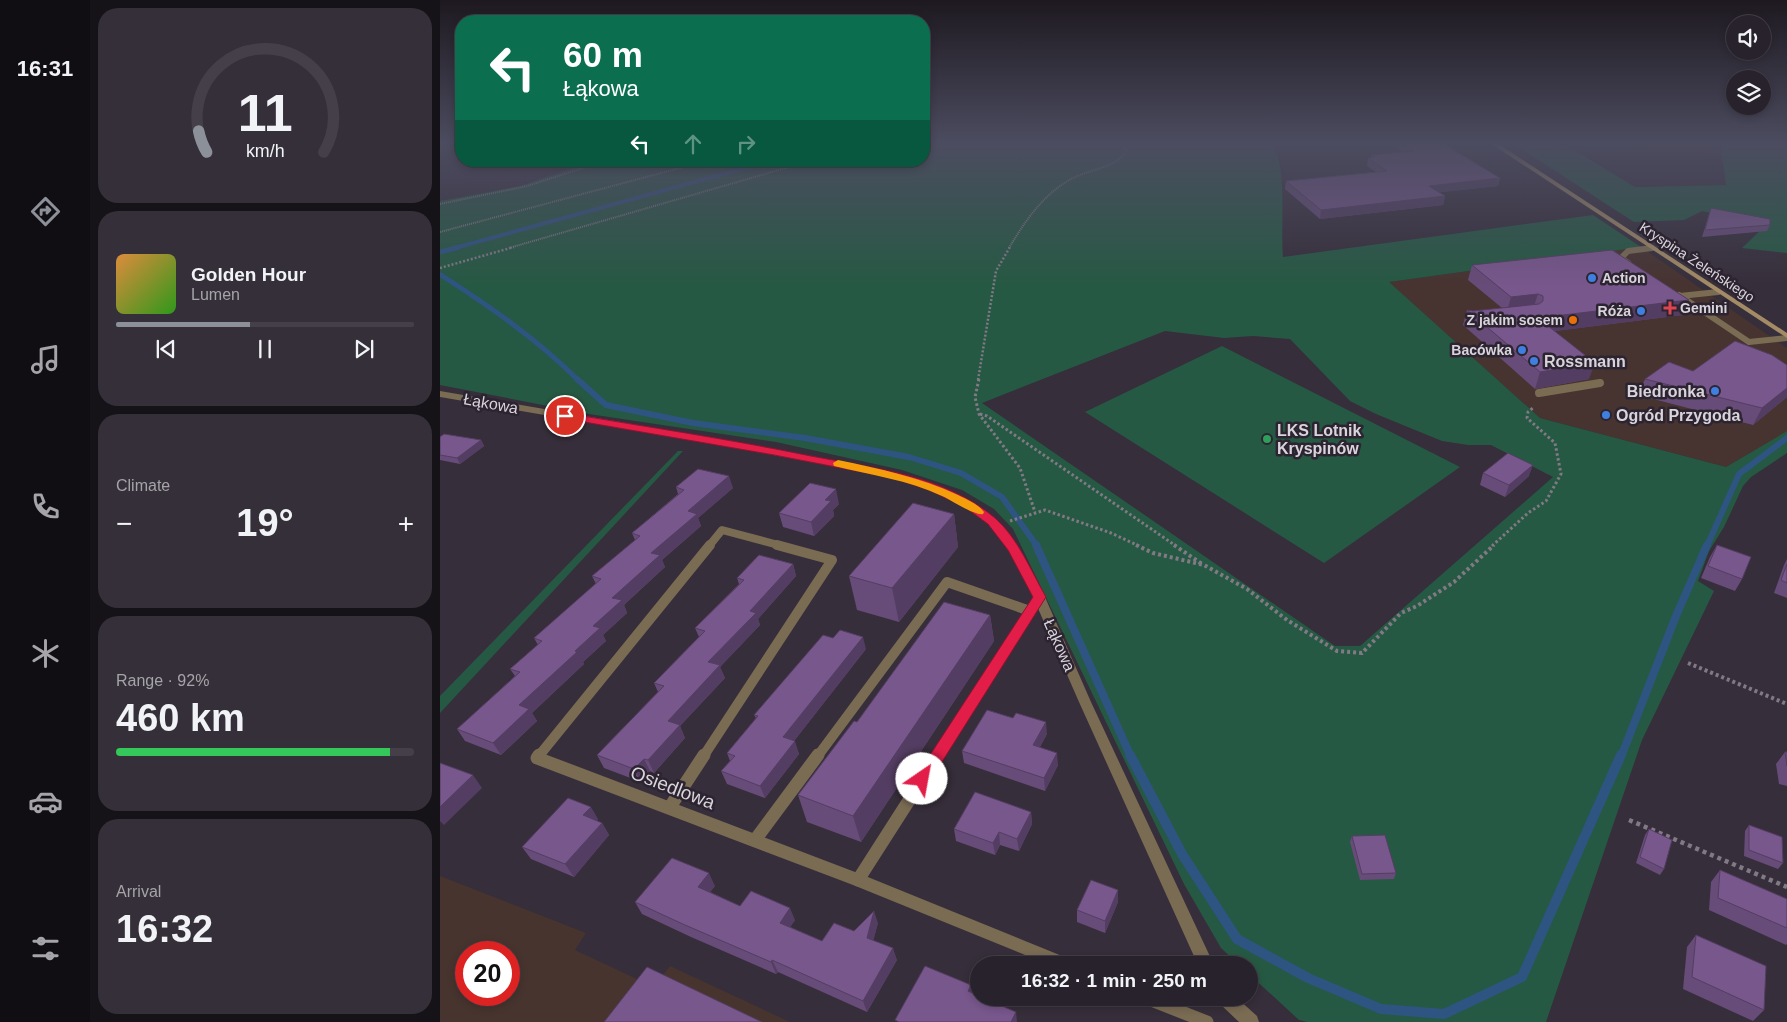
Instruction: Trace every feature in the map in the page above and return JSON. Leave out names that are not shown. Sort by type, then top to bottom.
[{"type":"main road","name":"Kryspina Żeleńskiego","points":[[1565,191],[1787,337]]},
{"type":"street","name":"Łąkowa","points":[[440,394],[823,460],[896,476],[933,488],[969,504],[992,522],[1013,548],[1039,597],[1202,956]]},
{"type":"street","points":[[1234,1006],[1250,1022]]},
{"type":"lane","points":[[1636,267],[1621,258],[1628,251],[1652,248]]},
{"type":"lane","points":[[1672,291],[1749,342],[1787,337]]},
{"type":"lane","points":[[1680,296],[1718,292]]},
{"type":"lane","points":[[1539,393],[1600,383]]},
{"type":"lane","name":"Osiedlowa","points":[[670,807],[832,560],[722,530],[537,758],[858,880],[1045,956]]},
{"type":"lane","points":[[755,840],[947,582],[1030,611]]},
{"type":"lane","points":[[858,880],[1039,597]]},
{"type":"lane","points":[[1166,1006],[1207,1022]]},
{"type":"path","points":[[441,204],[505,191]]},
{"type":"path","points":[[440,232],[595,191]]},
{"type":"path","points":[[440,268],[707,191]]},
{"type":"path","points":[[1035,512],[1020,468],[979,414],[975,397],[988,329],[996,271],[1025,221],[1054,191]]},
{"type":"path","points":[[979,414],[987,416],[1204,565],[1247,589],[1287,620],[1337,651],[1362,654],[1401,613],[1417,606],[1454,582],[1528,513],[1546,501],[1561,474],[1555,442],[1527,418],[1528,412],[1541,401],[1539,393]]},
{"type":"path","points":[[1008,521],[1045,510],[1111,533],[1153,553],[1204,565]]},
{"type":"path","points":[[1688,663],[1787,704]]},
{"type":"path","points":[[1629,820],[1787,887]]},
{"type":"shaded area","points":[[1641,247],[1787,348],[1787,431],[1726,467],[1540,418],[1388,282]]},
{"type":"shaded area","points":[[440,876],[586,933],[575,950],[654,987],[670,966],[790,1022],[440,1022]]},
{"type":"green space","points":[[495,191],[1282,191],[1283,257],[1593,215],[1641,247],[1389,282],[1540,418],[1726,467],[1787,431],[1787,453],[1751,477],[1743,486],[1724,527],[1709,551],[1698,581],[1714,591],[1642,740],[1546,1022],[1307,1022],[1299,1020],[1258,982],[1258,956],[1229,956],[1221,948],[1184,884],[1013,529],[994,509],[962,490],[902,470],[776,442],[589,414],[440,385],[440,201]],"holes":[[[1165,331],[1224,338],[1253,336],[1290,339],[1350,401],[1376,414],[1442,441],[1468,445],[1491,445],[1553,477],[1360,646],[1335,646],[982,403]]]},
{"type":"green space","points":[[1586,191],[1787,191],[1787,253],[1742,248],[1767,224],[1702,211],[1684,220],[1634,222]]},
{"type":"green space","name":"LKS Lotnik Kryspinów","points":[[1222,346],[1460,467],[1324,563],[1085,412]]},
{"type":"green space","points":[[678,451],[683,451],[440,713],[440,696]]},
{"type":"building","points":[[1298,191],[1437,191],[1445,196],[1321,210]]},
{"type":"building","points":[[1711,208],[1770,219],[1770,225],[1705,230]]},
{"type":"building","points":[[1612,250],[1689,300],[1538,318],[1595,363],[1540,372],[1467,310],[1539,304],[1543,301],[1543,296],[1538,294],[1511,297],[1472,265]]},
{"type":"building","points":[[1735,341],[1772,355],[1787,365],[1787,388],[1762,408],[1645,379],[1669,362],[1693,371]]},
{"type":"building","points":[[444,434],[481,440],[457,458],[440,455],[440,437]]},
{"type":"building","points":[[1508,453],[1533,465],[1509,485],[1483,473]]},
{"type":"building","points":[[698,469],[729,476],[688,511],[697,514],[651,553],[660,555],[612,598],[622,600],[593,626],[600,628],[575,651],[577,652],[519,705],[529,709],[493,743],[457,729],[520,672],[510,669],[542,641],[534,638],[601,579],[592,576],[640,536],[632,533],[684,490],[676,487]]},
{"type":"building","points":[[810,483],[836,489],[825,500],[831,501],[811,522],[779,513]]},
{"type":"building","points":[[913,503],[954,514],[892,588],[849,576]]},
{"type":"building","points":[[1717,545],[1751,557],[1742,579],[1708,566]]},
{"type":"building","points":[[759,555],[793,564],[750,611],[756,613],[708,662],[720,665],[668,721],[680,725],[648,760],[644,759],[634,769],[597,755],[664,686],[654,683],[705,631],[695,628],[744,580],[737,578]]},
{"type":"building","points":[[1787,564],[1787,583],[1781,580]]},
{"type":"building","points":[[944,602],[990,615],[853,816],[798,795],[854,721],[857,722]]},
{"type":"building","points":[[840,630],[863,637],[783,737],[795,741],[760,786],[721,771],[735,756],[727,753],[758,716],[754,715],[823,635],[833,638]]},
{"type":"building","points":[[987,710],[1013,718],[1016,713],[1046,722],[1033,745],[1057,753],[1044,778],[962,751]]},
{"type":"building","points":[[440,763],[473,775],[440,807]]},
{"type":"building","points":[[975,792],[1031,812],[1017,839],[999,832],[993,843],[954,829]]},
{"type":"building","points":[[568,798],[591,807],[583,815],[602,823],[565,864],[522,847]]},
{"type":"building","points":[[1749,825],[1782,837],[1783,863],[1749,850]]},
{"type":"building","points":[[1649,829],[1672,840],[1664,869],[1640,857]]},
{"type":"building","points":[[1385,835],[1396,873],[1362,874],[1352,836]]},
{"type":"building","points":[[672,858],[709,873],[698,887],[740,906],[751,891],[790,908],[780,923],[822,941],[834,923],[854,931],[874,911],[867,938],[893,948],[863,1001],[635,902]]},
{"type":"building","points":[[1720,870],[1787,899],[1787,928],[1718,898]]},
{"type":"building","points":[[1091,880],[1118,890],[1105,921],[1077,910]]},
{"type":"building","points":[[1696,935],[1766,966],[1764,1010],[1692,977]]},
{"type":"building","points":[[925,966],[970,985],[968,991],[970,992],[970,1006],[1002,1006],[1016,1012],[1011,1022],[899,1022],[895,1020]]},
{"type":"building","points":[[647,967],[762,1022],[604,1022]]},
{"type":"waterway","points":[[455,248],[663,191]]},
{"type":"waterway","points":[[440,252],[459,247]]},
{"type":"waterway","points":[[441,275],[512,324],[578,380]]},
{"type":"waterway","points":[[577,379],[606,405],[693,423],[805,438],[909,457],[961,473],[1002,497],[1037,546]]},
{"type":"waterway","points":[[1707,546],[1739,474],[1787,438]]},
{"type":"waterway","points":[[1036,545],[1131,756]]},
{"type":"waterway","points":[[1621,757],[1676,616],[1707,545]]},
{"type":"waterway","points":[[1131,756],[1182,854],[1237,939],[1308,978],[1381,1009],[1444,1014],[1522,977],[1621,755]]},
{"type":"slow traffic","points":[[838,463],[896,476],[933,488],[969,504],[979,512]]},
{"type":"place","name":"Action","points":[[1592,278]]},
{"type":"place","name":"Gemini","points":[[1670,308]]},
{"type":"place","name":"Róża","points":[[1641,311]]},
{"type":"place","name":"Z jakim sosem","points":[[1573,320]]},
{"type":"place","name":"Bacówka","points":[[1522,350]]},
{"type":"place","name":"Rossmann","points":[[1534,361]]},
{"type":"place","name":"Biedronka","points":[[1715,391]]},
{"type":"place","name":"Ogród Przygoda","points":[[1606,415]]},
{"type":"place","name":"LKS Lotnik Kryspinów","points":[[1267,439]]},
{"type":"route","points":[[565,416],[823,460],[896,476],[933,488],[969,504],[992,522],[1013,548],[1039,597],[922,779]]}]
